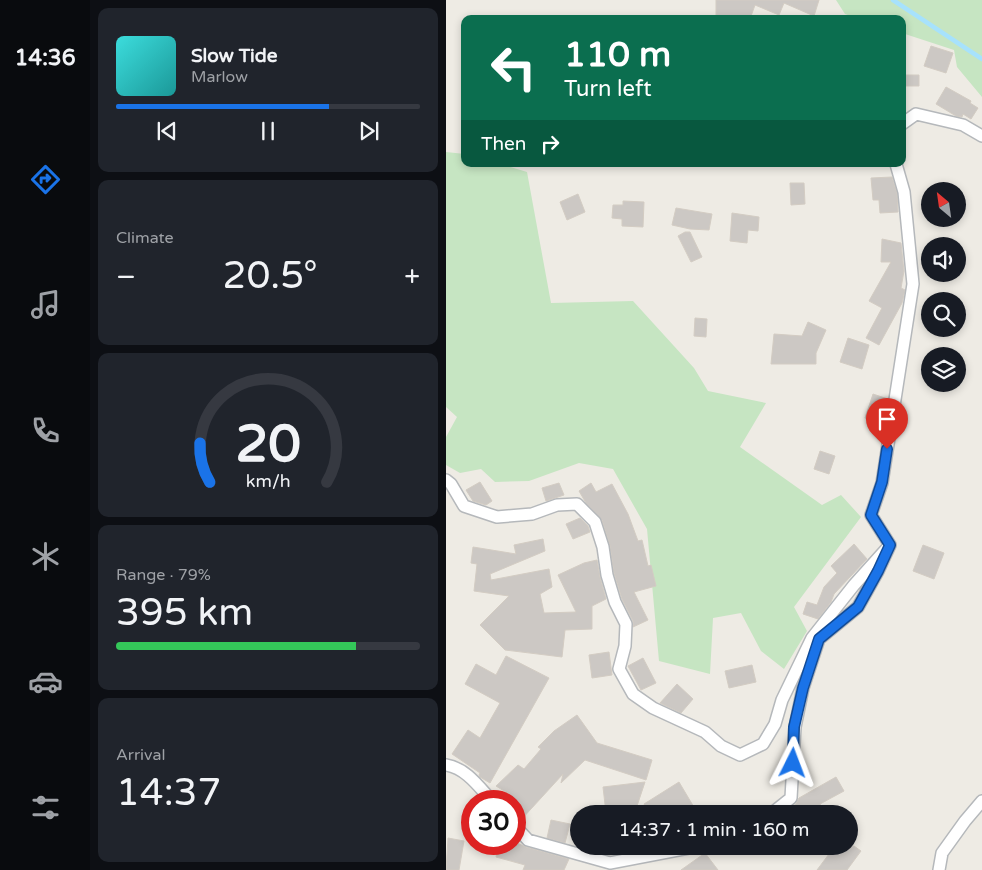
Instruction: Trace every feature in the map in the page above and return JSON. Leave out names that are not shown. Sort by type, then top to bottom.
[{"type":"street","points":[[906,121],[916,114],[963,125],[982,136]]},
{"type":"street","points":[[890,545],[871,515],[882,482],[913,284],[904,192],[897,167]]},
{"type":"street","points":[[446,480],[464,506],[497,517],[532,514],[557,505],[578,504],[595,522],[603,547],[607,575],[615,602],[626,624],[625,646],[619,669],[633,694],[653,708],[705,732],[721,746],[740,755],[763,744],[775,724],[782,700],[812,638],[854,585],[890,545]]},
{"type":"street","points":[[782,805],[791,798],[794,727],[803,688],[819,639],[858,607],[890,545]]},
{"type":"street","points":[[446,765],[456,767],[470,777],[482,790]]},
{"type":"street","points":[[939,870],[942,854],[964,821],[982,801]]},
{"type":"street","points":[[526,838],[570,852]]},
{"type":"street","points":[[581,855],[610,863],[652,855]]},
{"type":"green space","points":[[836,0],[982,0],[982,97],[957,67],[954,50],[906,34],[906,15],[845,14]]},
{"type":"green space","points":[[446,152],[461,154],[461,167],[511,167],[527,172],[551,303],[633,301],[694,368],[708,391],[766,403],[740,447],[822,505],[841,495],[861,517],[794,607],[807,631],[784,669],[761,651],[741,613],[713,618],[710,674],[659,661],[647,529],[613,469],[579,463],[529,481],[495,482],[481,469],[460,473],[446,465],[446,437],[457,417],[446,407]]},
{"type":"building","points":[[716,0],[819,0],[814,15],[784,3],[779,15],[755,5],[751,15],[716,15]]},
{"type":"building","points":[[931,46],[953,53],[946,73],[924,66]]},
{"type":"building","points":[[906,75],[919,75],[919,86],[906,86]]},
{"type":"building","points":[[946,87],[971,101],[970,103],[978,108],[971,119],[963,114],[962,117],[956,116],[936,104]]},
{"type":"building","points":[[892,177],[897,193],[898,212],[880,213],[879,200],[873,200],[871,178]]},
{"type":"building","points":[[790,183],[804,183],[805,204],[791,205]]},
{"type":"building","points":[[578,194],[585,212],[567,220],[560,202]]},
{"type":"building","points":[[623,201],[644,202],[643,227],[622,226],[622,219],[612,218],[613,205],[623,205]]},
{"type":"building","points":[[676,208],[712,214],[709,230],[690,229],[672,225]]},
{"type":"building","points":[[732,213],[759,217],[758,231],[748,230],[747,243],[730,241]]},
{"type":"building","points":[[685,232],[690,232],[702,257],[691,262],[678,236]]},
{"type":"building","points":[[882,239],[901,243],[904,271],[901,288],[905,290],[902,303],[879,345],[866,338],[882,308],[869,301],[891,262],[881,262]]},
{"type":"building","points":[[695,318],[707,319],[706,337],[694,336]]},
{"type":"building","points":[[808,322],[826,330],[816,353],[816,364],[771,364],[774,334],[802,336]]},
{"type":"building","points":[[848,338],[869,345],[862,369],[840,362]]},
{"type":"building","points":[[873,394],[888,399],[884,423],[865,418]]},
{"type":"building","points":[[820,451],[835,456],[829,474],[814,469]]},
{"type":"building","points":[[480,482],[492,501],[486,505],[473,501],[466,490]]},
{"type":"building","points":[[559,483],[564,495],[546,501],[542,488]]},
{"type":"building","points":[[591,483],[596,492],[612,484],[628,514],[638,541],[642,540],[648,566],[651,565],[656,586],[634,592],[648,620],[633,627],[633,621],[622,599],[614,573],[610,546],[602,520],[586,503],[579,491]]},
{"type":"building","points":[[580,518],[588,526],[590,532],[573,539],[566,524]]},
{"type":"building","points":[[543,539],[545,551],[490,574],[491,580],[549,569],[552,587],[540,594],[544,613],[576,612],[558,575],[584,563],[597,560],[606,599],[592,606],[592,629],[565,630],[562,657],[505,650],[480,625],[509,596],[474,591],[477,564],[471,563],[473,547],[516,554],[514,545]]},
{"type":"building","points":[[854,544],[867,559],[834,594],[831,602],[818,619],[803,614],[807,602],[817,605],[824,587],[837,573],[831,566]]},
{"type":"building","points":[[923,545],[944,553],[934,579],[913,571]]},
{"type":"building","points":[[609,652],[612,675],[592,678],[589,655]]},
{"type":"building","points":[[506,656],[549,678],[490,783],[480,777],[480,773],[452,754],[468,730],[480,738],[500,703],[465,684],[476,664],[496,675]]},
{"type":"building","points":[[643,658],[656,683],[641,690],[628,666]]},
{"type":"building","points":[[752,665],[756,682],[729,688],[725,671]]},
{"type":"building","points":[[677,684],[693,699],[681,713],[660,703]]},
{"type":"building","points":[[577,715],[597,743],[652,760],[646,780],[585,760],[561,783],[563,774],[526,814],[526,790],[502,790],[496,786],[518,765],[524,769],[541,749],[538,747],[554,731]]},
{"type":"building","points":[[836,777],[844,791],[820,805],[795,805],[799,798]]},
{"type":"building","points":[[645,782],[637,805],[605,805],[603,787]]},
{"type":"building","points":[[679,782],[693,805],[645,805]]},
{"type":"building","points":[[551,820],[570,824],[565,843],[547,838]]},
{"type":"building","points":[[448,838],[461,840],[462,855],[459,870],[446,870]]},
{"type":"building","points":[[526,847],[569,859],[564,870],[523,870],[525,865],[496,857],[496,855],[526,855]]},
{"type":"building","points":[[858,849],[861,851],[847,870],[817,870],[828,855],[858,855]]},
{"type":"building","points":[[702,855],[707,855],[718,870],[681,870]]},
{"type":"waterway","points":[[893,0],[982,59]]},
{"type":"route","points":[[793,763],[794,727],[803,688],[819,639],[858,607],[890,545],[871,515],[882,482],[887,449]]}]
